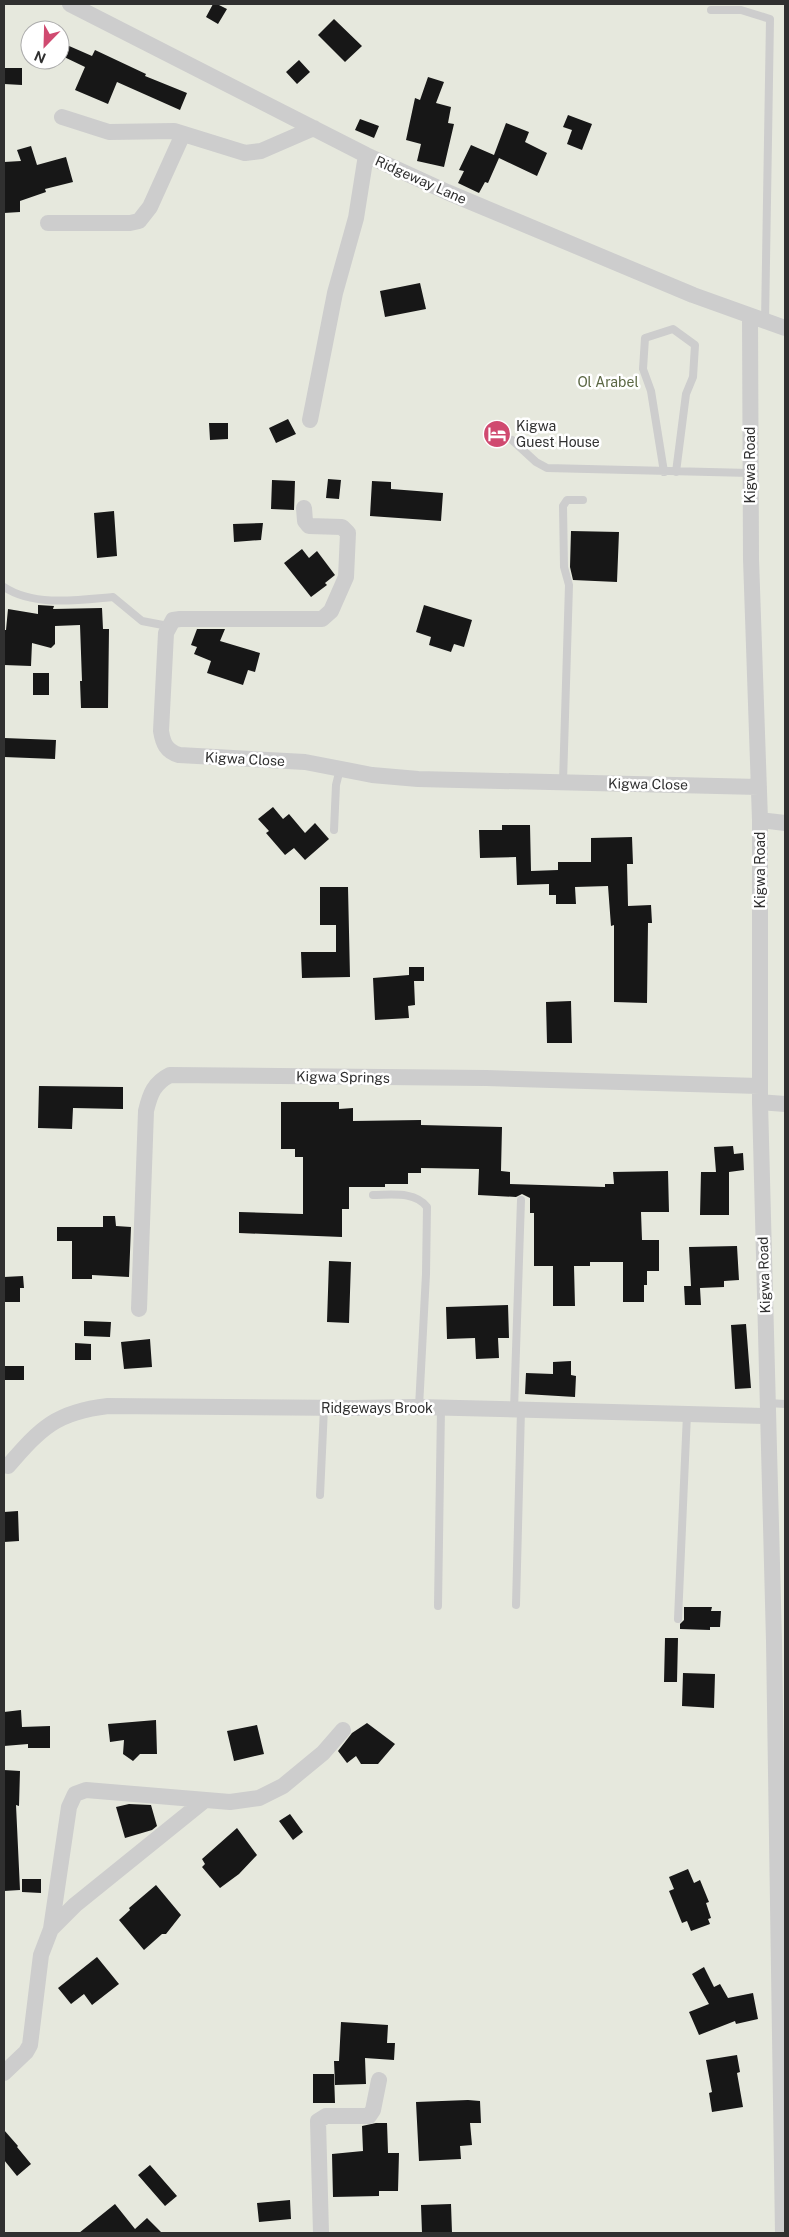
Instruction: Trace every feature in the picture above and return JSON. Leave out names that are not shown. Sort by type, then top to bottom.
[{"type":"street","name":"Ridgeway Lane","points":[[70,4],[366,155],[563,242],[757,320],[785,328]]},
{"type":"street","points":[[62,117],[109,132],[174,131],[245,153],[253,153],[314,128]]},
{"type":"street","points":[[48,223],[130,223],[139,221],[150,207],[183,134]]},
{"type":"street","points":[[310,420],[335,294],[356,218],[366,155]]},
{"type":"street","name":"Kigwa Road","points":[[757,320],[750,473],[751,559],[760,820],[760,1094],[780,1866],[782,2233]]},
{"type":"street","points":[[168,626],[173,620],[180,618],[322,618],[328,615],[346,577],[348,533],[342,527],[309,526],[306,521],[304,508]]},
{"type":"street","name":"Kigwa Close","points":[[168,626],[160,731],[163,741],[171,753],[305,762],[340,769],[418,779],[759,787]]},
{"type":"street","points":[[760,820],[785,823]]},
{"type":"street","name":"Kigwa Springs","points":[[139,1309],[146,1111],[150,1096],[156,1085],[170,1075],[486,1078],[760,1094],[785,1104]]},
{"type":"street","name":"Ridgeways Brook","points":[[8,1466],[44,1427],[72,1412],[93,1408],[184,1406],[419,1407],[687,1414],[768,1410]]},
{"type":"street","points":[[4,2073],[26,2052],[30,2045],[41,1955],[51,1929],[69,1807],[75,1794],[86,1790],[205,1800],[244,1800],[272,1793],[283,1786],[323,1753],[343,1730]]},
{"type":"street","points":[[51,1929],[75,1905],[205,1800]]},
{"type":"street","points":[[321,2233],[318,2121],[326,2116],[369,2116],[373,2110],[378,2080]]},
{"type":"lane","points":[[711,10],[741,10],[770,19],[757,320]]},
{"type":"lane","points":[[664,472],[652,391],[643,369],[645,338],[673,329],[695,345],[693,377],[686,394],[676,472]]},
{"type":"lane","points":[[512,440],[536,462],[547,468],[750,473]]},
{"type":"lane","points":[[563,782],[569,585],[564,566],[563,506],[566,500],[583,500]]},
{"type":"lane","points":[[4,587],[12,592],[62,602],[113,597],[142,621],[168,626]]},
{"type":"lane","points":[[334,830],[336,786],[340,769]]},
{"type":"lane","points":[[373,1195],[413,1196],[422,1201],[427,1208],[426,1274],[419,1407]]},
{"type":"lane","points":[[516,1605],[521,1200]]},
{"type":"lane","points":[[768,1410],[785,1404]]},
{"type":"lane","points":[[320,1495],[324,1408]]},
{"type":"lane","points":[[438,1606],[441,1408]]},
{"type":"lane","points":[[678,1620],[687,1414]]},
{"type":"green space","name":"Ol Arabel","points":[[4,4],[785,4],[785,1838],[775,1845],[777,2233],[4,2233]]},
{"type":"building","points":[[213,4],[227,9],[218,24],[206,17]]},
{"type":"building","points":[[334,19],[362,46],[345,62],[318,35]]},
{"type":"building","points":[[70,46],[92,56],[95,50],[146,74],[145,76],[187,93],[180,110],[117,82],[108,104],[75,90],[85,67],[70,60]]},
{"type":"building","points":[[299,60],[310,72],[297,84],[286,72]]},
{"type":"building","points":[[4,68],[20,68],[22,70],[22,85],[4,84]]},
{"type":"building","points":[[428,77],[444,82],[436,103],[451,107],[448,123],[454,124],[444,167],[417,161],[421,144],[406,140],[415,98],[420,100]]},
{"type":"building","points":[[568,115],[592,124],[582,150],[567,144],[572,130],[563,127]]},
{"type":"building","points":[[360,119],[379,126],[374,138],[355,130]]},
{"type":"building","points":[[506,123],[529,132],[525,142],[547,153],[537,176],[499,158],[488,183],[485,182],[479,193],[458,183],[464,171],[459,170],[471,145],[494,155]]},
{"type":"building","points":[[31,146],[37,165],[66,157],[73,182],[45,189],[46,192],[20,201],[20,212],[4,213],[4,162],[21,161],[17,150]]},
{"type":"building","points":[[420,283],[426,309],[385,317],[380,291]]},
{"type":"building","points":[[288,419],[296,434],[276,443],[269,428]]},
{"type":"building","points":[[209,423],[228,423],[228,439],[210,440]]},
{"type":"building","points":[[328,479],[341,480],[339,499],[326,498]]},
{"type":"building","points":[[272,480],[295,481],[294,510],[271,509]]},
{"type":"building","points":[[372,481],[391,482],[391,489],[443,493],[441,521],[370,516]]},
{"type":"building","points":[[114,511],[117,556],[97,558],[94,513]]},
{"type":"building","points":[[263,523],[261,540],[234,542],[233,524]]},
{"type":"building","points":[[571,531],[619,532],[617,582],[573,580],[570,567]]},
{"type":"building","points":[[302,549],[309,558],[317,551],[335,575],[325,583],[327,585],[311,597],[284,563]]},
{"type":"building","points":[[38,605],[54,606],[53,609],[102,608],[103,629],[109,629],[108,708],[81,708],[80,625],[55,626],[55,644],[51,648],[32,643],[31,666],[4,665],[4,630],[6,630],[8,609],[38,614]]},
{"type":"building","points":[[424,605],[472,620],[464,647],[454,644],[451,652],[429,645],[431,637],[416,632]]},
{"type":"building","points":[[197,629],[225,629],[220,641],[260,653],[255,672],[248,670],[243,685],[207,673],[211,661],[194,654],[197,647],[191,645]]},
{"type":"building","points":[[33,673],[49,673],[49,695],[33,695]]},
{"type":"building","points":[[4,738],[56,740],[55,759],[4,757]]},
{"type":"building","points":[[273,807],[283,819],[289,814],[305,833],[315,823],[329,839],[305,860],[294,848],[285,855],[266,833],[269,831],[258,819]]},
{"type":"building","points":[[502,825],[530,825],[531,871],[558,870],[558,862],[591,862],[591,838],[632,837],[633,864],[627,864],[628,906],[651,905],[652,923],[648,923],[647,1003],[614,1002],[614,925],[611,926],[608,886],[575,887],[576,904],[556,904],[556,895],[549,895],[549,884],[517,885],[516,857],[480,858],[479,830],[502,830]]},
{"type":"building","points":[[320,887],[348,887],[350,977],[302,978],[301,952],[336,952],[336,925],[320,925]]},
{"type":"building","points":[[409,967],[424,967],[424,981],[414,981],[415,1005],[408,1006],[409,1018],[375,1020],[373,978],[409,975]]},
{"type":"building","points":[[571,1001],[572,1043],[547,1043],[546,1002]]},
{"type":"building","points":[[39,1086],[123,1087],[123,1109],[73,1108],[72,1129],[38,1128]]},
{"type":"building","points":[[281,1102],[339,1102],[339,1109],[353,1108],[353,1121],[421,1120],[421,1125],[502,1127],[501,1171],[510,1172],[510,1184],[605,1187],[605,1184],[614,1184],[613,1172],[668,1171],[669,1212],[641,1212],[642,1240],[659,1240],[659,1271],[647,1271],[647,1285],[644,1285],[644,1302],[623,1302],[623,1262],[590,1262],[590,1266],[574,1266],[575,1306],[553,1306],[553,1266],[534,1266],[534,1213],[530,1213],[530,1198],[522,1194],[516,1197],[478,1195],[479,1169],[421,1168],[421,1173],[408,1173],[408,1184],[385,1184],[385,1187],[349,1187],[349,1209],[342,1209],[342,1237],[239,1233],[239,1212],[303,1214],[303,1157],[295,1157],[295,1149],[281,1149]]},
{"type":"building","points":[[733,1146],[734,1154],[743,1153],[744,1170],[729,1172],[729,1215],[700,1215],[701,1172],[716,1172],[714,1147]]},
{"type":"building","points":[[103,1216],[115,1216],[116,1226],[131,1227],[129,1277],[92,1275],[92,1279],[72,1279],[72,1241],[57,1241],[57,1227],[103,1227]]},
{"type":"building","points":[[737,1246],[739,1280],[724,1281],[724,1287],[700,1288],[701,1305],[685,1305],[684,1286],[691,1286],[689,1247]]},
{"type":"building","points":[[329,1261],[351,1262],[349,1323],[327,1322]]},
{"type":"building","points":[[23,1276],[24,1288],[20,1288],[20,1302],[5,1302],[4,1277]]},
{"type":"building","points":[[508,1305],[509,1338],[498,1338],[499,1358],[476,1359],[475,1338],[447,1339],[446,1307]]},
{"type":"building","points":[[84,1321],[111,1322],[110,1337],[84,1336]]},
{"type":"building","points":[[746,1324],[751,1388],[735,1389],[731,1325]]},
{"type":"building","points":[[150,1339],[152,1367],[124,1369],[121,1342]]},
{"type":"building","points":[[75,1343],[91,1344],[91,1360],[75,1360]]},
{"type":"building","points":[[571,1361],[571,1375],[576,1376],[575,1397],[525,1394],[526,1373],[553,1374],[553,1362]]},
{"type":"building","points":[[4,1366],[24,1366],[24,1380],[4,1380]]},
{"type":"building","points":[[18,1511],[19,1541],[4,1542],[4,1512]]},
{"type":"building","points":[[684,1607],[712,1607],[711,1611],[721,1611],[720,1627],[710,1627],[710,1630],[680,1629],[680,1624],[684,1620]]},
{"type":"building","points":[[665,1638],[678,1638],[677,1682],[664,1682]]},
{"type":"building","points":[[683,1673],[715,1674],[714,1708],[682,1706]]},
{"type":"building","points":[[21,1710],[22,1727],[50,1726],[50,1748],[28,1748],[28,1744],[4,1746],[4,1712]]},
{"type":"building","points":[[156,1720],[157,1754],[140,1754],[133,1761],[123,1754],[124,1740],[110,1742],[108,1724]]},
{"type":"building","points":[[367,1723],[395,1744],[378,1764],[361,1764],[356,1756],[347,1763],[338,1751],[352,1733]]},
{"type":"building","points":[[257,1725],[264,1754],[234,1761],[227,1731]]},
{"type":"building","points":[[4,1770],[20,1771],[19,1806],[16,1805],[20,1890],[4,1891]]},
{"type":"building","points":[[129,1804],[151,1805],[157,1826],[152,1830],[125,1838],[116,1807]]},
{"type":"building","points":[[290,1814],[303,1832],[293,1840],[279,1821]]},
{"type":"building","points":[[237,1828],[257,1855],[239,1874],[220,1888],[202,1867],[205,1864],[202,1859]]},
{"type":"building","points":[[688,1869],[694,1883],[700,1880],[709,1902],[706,1903],[711,1918],[708,1919],[710,1924],[691,1931],[687,1921],[682,1923],[669,1891],[674,1889],[669,1877]]},
{"type":"building","points":[[22,1879],[41,1879],[41,1893],[22,1892]]},
{"type":"building","points":[[156,1885],[181,1915],[166,1934],[162,1934],[144,1950],[119,1920],[130,1910],[129,1908]]},
{"type":"building","points":[[97,1957],[119,1984],[92,2005],[84,1994],[71,2004],[58,1988]]},
{"type":"building","points":[[704,1967],[714,1987],[720,1984],[728,1998],[753,1993],[758,2019],[736,2024],[735,2021],[699,2035],[689,2012],[709,2004],[692,1974]]},
{"type":"building","points":[[341,2022],[388,2025],[387,2043],[395,2043],[394,2060],[365,2058],[366,2084],[335,2085],[334,2061],[339,2061]]},
{"type":"building","points":[[737,2055],[740,2072],[737,2073],[743,2107],[712,2112],[709,2093],[712,2092],[706,2060]]},
{"type":"building","points":[[313,2074],[334,2074],[335,2103],[313,2103]]},
{"type":"building","points":[[480,2101],[481,2123],[470,2123],[472,2145],[460,2146],[461,2159],[419,2161],[416,2102]]},
{"type":"building","points":[[387,2123],[388,2153],[399,2153],[398,2191],[379,2191],[379,2196],[333,2197],[332,2154],[363,2151],[362,2126]]},
{"type":"building","points":[[4,2130],[31,2164],[17,2176],[4,2160]]},
{"type":"building","points":[[150,2165],[177,2196],[165,2206],[138,2175]]},
{"type":"building","points":[[290,2200],[291,2219],[259,2222],[257,2203]]},
{"type":"building","points":[[115,2204],[135,2229],[147,2218],[162,2233],[79,2233]]},
{"type":"building","points":[[451,2204],[452,2233],[422,2233],[421,2205]]},
{"type":"place","name":"Kigwa Guest House","points":[[497,434]]}]
